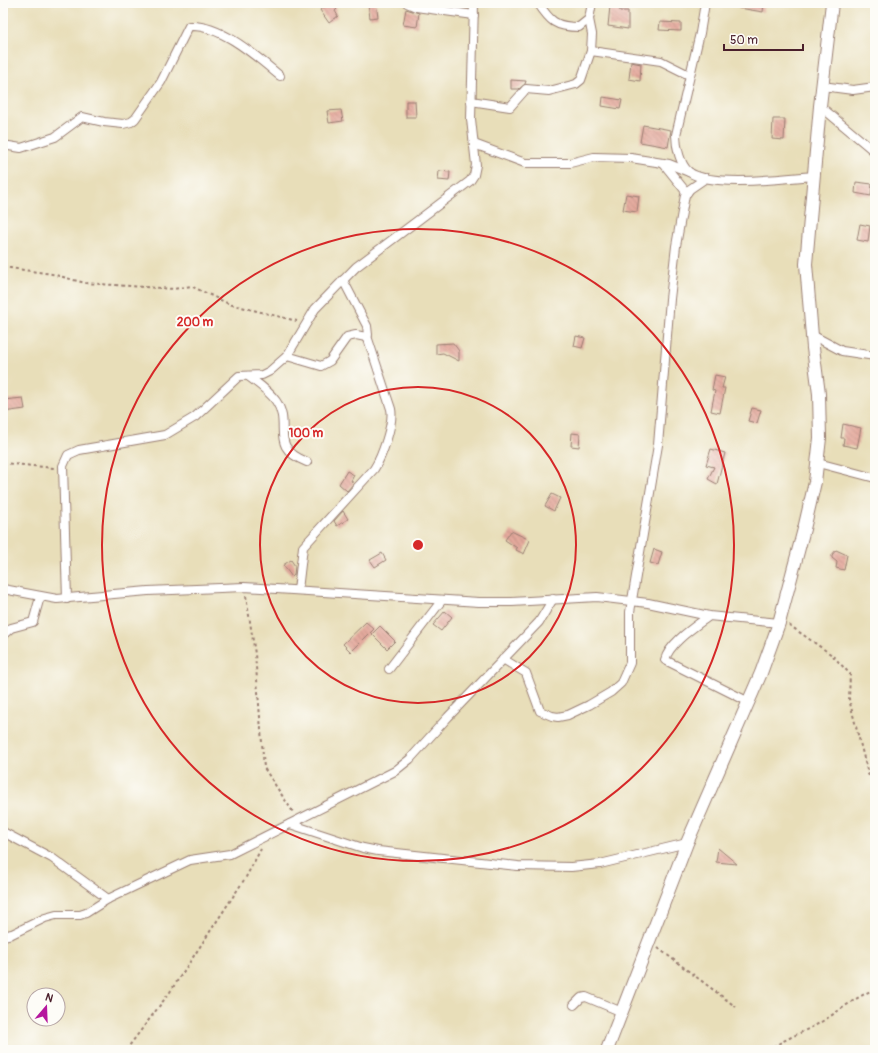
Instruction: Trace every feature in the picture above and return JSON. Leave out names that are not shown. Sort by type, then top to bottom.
[{"type":"street","points":[[407,3],[416,8],[474,15]]},
{"type":"street","points":[[67,599],[63,469],[65,459],[72,452],[154,438],[177,429],[201,412],[236,378],[265,373],[287,356],[315,308],[343,280],[371,255],[470,181],[476,170],[471,119],[474,3]]},
{"type":"street","points":[[538,3],[552,22],[571,27],[579,27],[589,19]]},
{"type":"street","points":[[471,101],[510,107],[526,89],[549,91],[578,83],[582,77],[591,51],[592,34],[589,19],[592,3]]},
{"type":"street","points":[[691,173],[685,167],[676,141],[680,112],[700,33],[705,3]]},
{"type":"street","points":[[607,1050],[688,843],[749,702],[779,621],[804,529],[818,463],[820,438],[819,394],[806,264],[820,106],[832,3]]},
{"type":"street","points":[[3,145],[21,148],[55,137],[82,117],[104,122],[131,122],[135,119],[161,82],[188,26],[215,32],[239,43],[280,76]]},
{"type":"street","points":[[591,51],[660,61],[689,76]]},
{"type":"street","points":[[822,86],[853,90],[875,88]]},
{"type":"street","points":[[820,106],[875,152]]},
{"type":"street","points":[[474,144],[525,162],[570,163],[594,157],[631,158],[663,163],[706,178],[754,180],[815,176]]},
{"type":"street","points":[[663,163],[686,192]]},
{"type":"street","points":[[503,659],[526,673],[540,711],[552,716],[568,715],[611,692],[621,683],[627,674],[631,652],[630,622],[658,445],[675,254],[686,192],[706,178]]},
{"type":"street","points":[[298,590],[303,547],[378,463],[392,419],[391,409],[367,336],[369,330],[343,280]]},
{"type":"street","points":[[287,356],[321,366],[330,361],[347,337],[367,336]]},
{"type":"street","points":[[812,336],[842,351],[875,356]]},
{"type":"street","points":[[248,376],[276,401],[281,415],[285,447],[294,457],[307,462]]},
{"type":"street","points":[[818,463],[875,478]]},
{"type":"street","points":[[3,589],[40,597],[67,599],[148,591],[244,587],[442,600],[512,602],[597,597],[633,601],[710,616],[779,621]]},
{"type":"street","points":[[3,634],[11,628],[33,622],[40,597]]},
{"type":"street","points":[[3,936],[12,934],[45,918],[56,915],[80,915],[86,913],[108,899],[182,862],[198,858],[230,854],[365,787],[406,763],[448,716],[539,622],[553,599]]},
{"type":"street","points":[[388,669],[442,600]]},
{"type":"street","points":[[710,616],[679,639],[665,660],[749,702]]},
{"type":"street","points":[[294,822],[378,851],[518,866],[571,867],[600,864],[688,843]]},
{"type":"street","points":[[3,832],[52,858],[108,899]]},
{"type":"street","points":[[574,1005],[581,998],[586,997],[622,1012]]},
{"type":"path","points":[[3,267],[52,274],[85,283],[174,289],[191,286],[229,304],[306,323]]},
{"type":"path","points":[[3,463],[63,469]]},
{"type":"path","points":[[244,587],[255,654],[264,768],[294,822]]},
{"type":"path","points":[[779,621],[815,642],[832,655],[850,674],[849,699],[868,774],[875,785]]},
{"type":"path","points":[[126,1050],[170,992],[246,877],[268,835]]},
{"type":"path","points":[[649,941],[736,1007]]},
{"type":"path","points":[[768,1050],[781,1041],[815,1026],[865,993],[875,989]]},
{"type":"building","points":[[329,3],[333,3],[337,9],[335,11],[338,16],[329,23],[320,10]]},
{"type":"building","points":[[368,3],[376,3],[378,17],[370,18]]},
{"type":"building","points":[[739,3],[764,3],[763,12],[739,8]]},
{"type":"building","points":[[619,5],[620,11],[628,11],[628,29],[608,26],[610,6]]},
{"type":"building","points":[[406,9],[419,13],[417,27],[403,25]]},
{"type":"building","points":[[660,22],[681,23],[681,31],[659,30]]},
{"type":"building","points":[[631,62],[641,64],[640,81],[629,79]]},
{"type":"building","points":[[511,80],[526,81],[525,84],[519,89],[511,89]]},
{"type":"building","points":[[603,97],[622,100],[620,109],[602,106]]},
{"type":"building","points":[[406,101],[415,101],[416,117],[406,117]]},
{"type":"building","points":[[341,110],[343,121],[329,123],[327,111]]},
{"type":"building","points":[[773,119],[785,119],[784,140],[772,139]]},
{"type":"building","points":[[643,125],[671,130],[668,147],[640,142]]},
{"type":"building","points":[[439,171],[450,172],[449,181],[438,180]]},
{"type":"building","points":[[856,182],[872,184],[871,196],[855,193]]},
{"type":"building","points":[[626,194],[639,196],[637,212],[623,210]]},
{"type":"building","points":[[860,224],[870,226],[868,242],[857,240]]},
{"type":"building","points":[[576,336],[585,338],[582,348],[574,346]]},
{"type":"building","points":[[453,343],[459,351],[459,361],[443,353],[436,354],[436,344]]},
{"type":"building","points":[[715,375],[725,377],[722,388],[725,388],[720,413],[711,411],[715,391],[712,390]]},
{"type":"building","points":[[23,398],[25,409],[3,412],[3,400]]},
{"type":"building","points":[[752,408],[761,410],[757,423],[748,421]]},
{"type":"building","points":[[843,424],[861,428],[857,448],[843,445],[844,438],[841,438]]},
{"type":"building","points":[[572,433],[580,434],[579,447],[571,446]]},
{"type":"building","points":[[711,449],[725,453],[717,484],[708,479],[714,467],[706,465]]},
{"type":"building","points":[[347,471],[354,475],[351,481],[354,483],[347,491],[339,484]]},
{"type":"building","points":[[552,494],[560,498],[554,511],[545,506]]},
{"type":"building","points":[[343,511],[348,519],[337,526],[334,521]]},
{"type":"building","points":[[511,531],[530,540],[524,554],[516,550],[517,548],[505,540]]},
{"type":"building","points":[[654,549],[662,552],[658,565],[650,563]]},
{"type":"building","points":[[836,550],[847,555],[844,570],[836,568],[837,562],[832,558],[832,555]]},
{"type":"building","points":[[382,553],[386,560],[375,567],[370,560]]},
{"type":"building","points":[[291,560],[295,566],[294,575],[292,577],[283,565]]},
{"type":"building","points":[[445,611],[452,617],[441,631],[433,625]]},
{"type":"building","points":[[366,622],[374,629],[351,652],[343,644]]},
{"type":"building","points":[[380,626],[395,641],[387,649],[372,634]]},
{"type":"building","points":[[718,848],[737,864],[716,862]]}]
